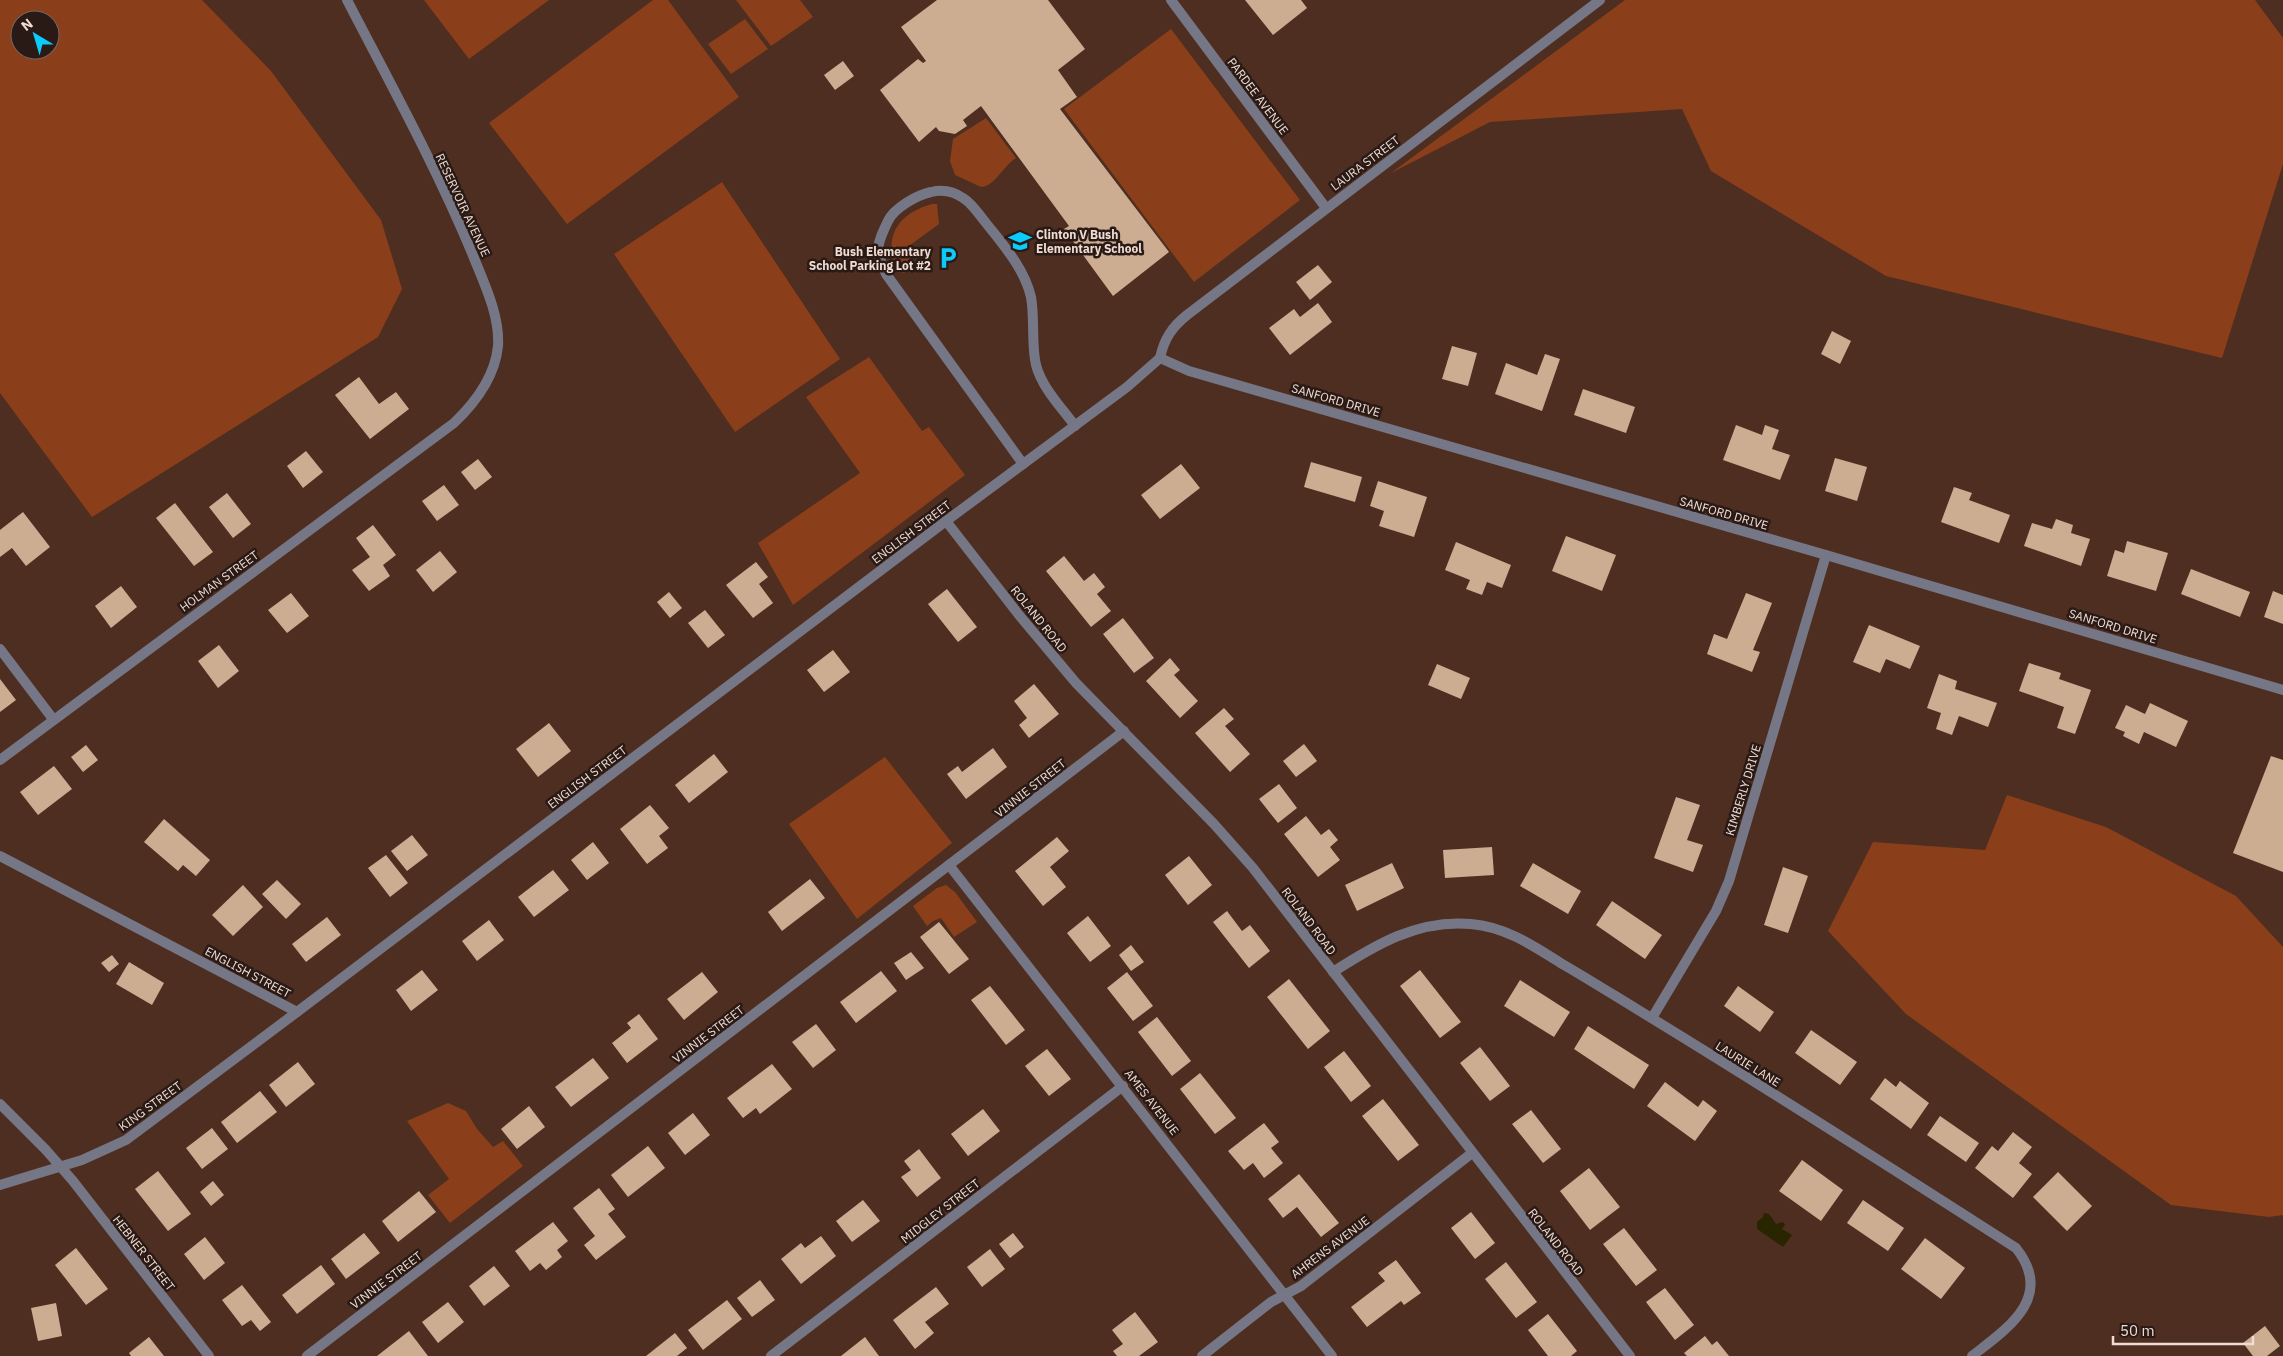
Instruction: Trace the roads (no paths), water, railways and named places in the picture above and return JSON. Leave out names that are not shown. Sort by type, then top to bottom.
[{"type":"street","name":"RESERVOIR AVENUE","points":[[347,0],[459,222],[494,312],[498,345],[490,377],[470,408],[454,423]]},
{"type":"street","name":"PARDEE AVENUE","points":[[1171,0],[1326,208]]},
{"type":"street","name":"LAURA STREET","points":[[1160,358],[1164,342],[1178,322],[1600,0]]},
{"type":"street","points":[[1023,464],[886,274],[877,253],[878,246],[890,217],[902,207],[932,192],[943,190],[953,192],[970,204],[1007,250],[1022,273],[1031,298],[1032,336],[1036,364],[1052,395],[1075,426]]},
{"type":"street","name":"ENGLISH STREET","points":[[0,856],[297,1012],[946,521],[1128,387],[1160,358]]},
{"type":"street","name":"SANFORD DRIVE","points":[[1160,358],[1189,371],[1826,555],[2283,690]]},
{"type":"street","name":"HOLMAN STREET","points":[[0,760],[454,423]]},
{"type":"street","name":"ROLAND ROAD","points":[[946,521],[1049,651],[1214,824],[1253,868],[1630,1356]]},
{"type":"street","name":"KIMBERLY DRIVE","points":[[1652,1018],[1716,911],[1729,881],[1826,555]]},
{"type":"street","points":[[0,649],[53,719]]},
{"type":"street","name":"VINNIE STREET","points":[[307,1356],[1124,731]]},
{"type":"street","name":"AMES AVENUE","points":[[950,865],[1332,1356]]},
{"type":"street","name":"LAURIE LANE","points":[[1333,972],[1382,942],[1412,930],[1441,924],[1471,924],[1494,928],[1519,938],[1652,1018],[2016,1248],[2025,1259],[2029,1271],[2031,1284],[2027,1303],[2017,1318],[1972,1356]]},
{"type":"street","name":"KING STREET","points":[[0,1185],[105,1151],[126,1140],[297,1012]]},
{"type":"street","name":"MIDGLEY STREET","points":[[771,1356],[1123,1086]]},
{"type":"street","name":"HEBNER STREET","points":[[0,1104],[46,1150],[209,1356]]},
{"type":"street","name":"AHRENS AVENUE","points":[[1202,1356],[1271,1302],[1301,1286],[1472,1153]]},
{"type":"place","name":"Clinton V Bush Elementary School","points":[[1020,241]]},
{"type":"place","name":"Bush Elementary School Parking Lot #2","points":[[948,258]]}]
